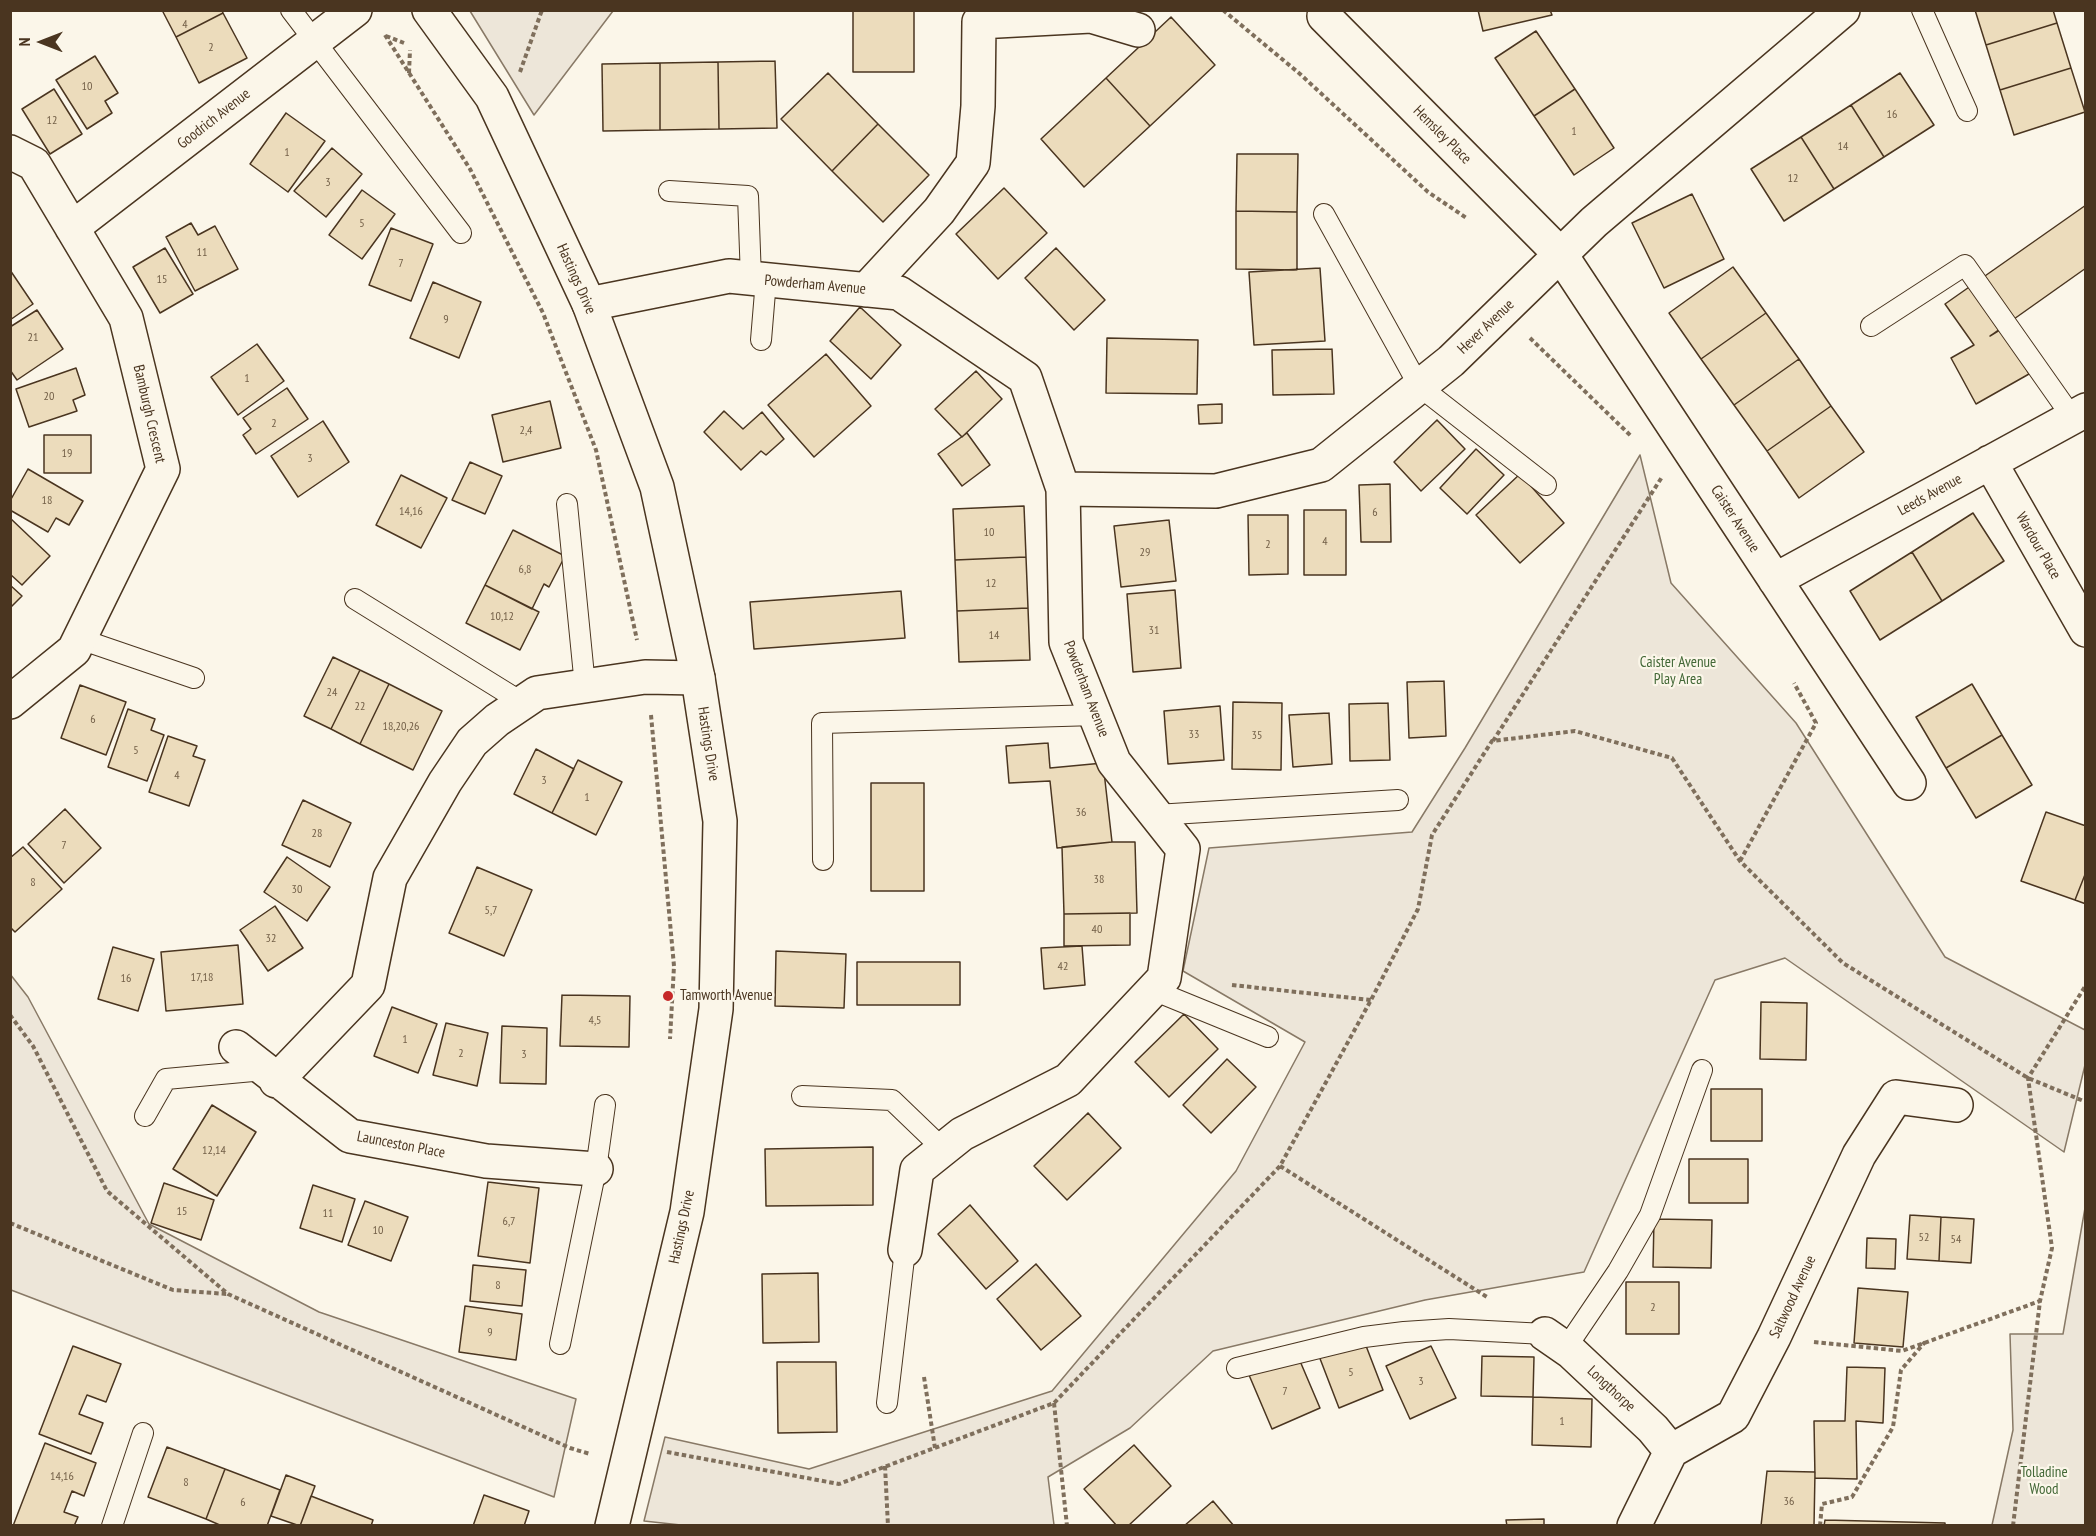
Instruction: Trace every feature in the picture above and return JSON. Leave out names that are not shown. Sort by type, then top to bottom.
[{"type":"street","name":"Goodrich Avenue","points":[[72,228],[355,10]]},
{"type":"street","name":"Hastings Drive","points":[[429,10],[492,97],[589,304],[657,487],[698,678],[720,821],[716,1009],[687,1212],[612,1526]]},
{"type":"street","name":"Hever Avenue","points":[[1063,489],[1216,491],[1321,465],[1451,361],[1594,222],[1843,10]]},
{"type":"street","name":"Hemsley Place","points":[[1321,13],[1561,255]]},
{"type":"street","points":[[867,290],[939,211],[973,163],[978,106],[979,22],[1091,16],[1138,30]]},
{"type":"street","name":"Bamburgh Crescent","points":[[10,152],[34,164],[126,318],[163,469],[74,650],[10,702]]},
{"type":"street","name":"Caister Avenue","points":[[1561,255],[1909,783]]},
{"type":"street","name":"Powderham Avenue","points":[[589,304],[729,276],[898,293],[1025,378],[1063,489],[1066,642],[1114,762],[1183,849],[1164,978],[1068,1080],[962,1134],[917,1170],[906,1250]]},
{"type":"street","name":"Leeds Avenue","points":[[1775,580],[2079,413]]},
{"type":"street","name":"Wardour Place","points":[[1990,462],[2085,630]]},
{"type":"street","points":[[270,1075],[368,985],[390,878],[445,782],[472,742],[537,693],[645,677],[698,678]]},
{"type":"street","name":"Launceston Place","points":[[236,1047],[350,1136],[486,1161],[596,1169]]},
{"type":"street","name":"Saltwood Avenue","points":[[1671,1451],[1733,1416],[1774,1337],[1859,1155],[1896,1097],[1956,1104]]},
{"type":"street","name":"Longthorpe","points":[[1555,1341],[1653,1429],[1671,1451]]},
{"type":"street","points":[[1634,1526],[1671,1451]]},
{"type":"lane","points":[[291,10],[461,233]]},
{"type":"lane","points":[[1922,10],[1966,111]]},
{"type":"lane","points":[[669,191],[748,196],[759,279],[761,340]]},
{"type":"lane","points":[[1324,214],[1419,386],[1546,485]]},
{"type":"lane","points":[[1871,326],[1965,265],[2079,413]]},
{"type":"lane","points":[[567,504],[585,686]]},
{"type":"lane","points":[[356,599],[523,703]]},
{"type":"lane","points":[[80,639],[194,678]]},
{"type":"lane","points":[[823,860],[822,723],[1096,715]]},
{"type":"lane","points":[[1156,815],[1398,800]]},
{"type":"lane","points":[[1153,990],[1268,1037]]},
{"type":"lane","points":[[1237,1368],[1364,1337],[1404,1332],[1449,1329],[1555,1341],[1618,1271],[1650,1215],[1702,1070]]},
{"type":"lane","points":[[145,1116],[166,1079],[270,1075]]},
{"type":"lane","points":[[802,1096],[892,1100],[943,1149]]},
{"type":"lane","points":[[560,1344],[596,1169],[605,1105]]},
{"type":"lane","points":[[887,1403],[906,1250]]},
{"type":"lane","points":[[112,1526],[143,1433]]},
{"type":"path","points":[[518,76],[542,10]]},
{"type":"path","points":[[385,36],[410,46],[409,73]]},
{"type":"path","points":[[1740,861],[1816,723],[1793,682]]},
{"type":"path","points":[[10,1015],[33,1046],[107,1191],[228,1294],[570,1448],[626,1462],[658,1452],[674,1452],[839,1484],[1054,1403],[1280,1166],[1418,909],[1432,835],[1492,741],[1575,731],[1672,758],[1740,861],[1843,963],[2028,1078],[2085,1102]]},
{"type":"path","points":[[1221,984],[1371,1000]]},
{"type":"path","points":[[2013,1526],[2040,1301],[2052,1248],[2028,1078],[2085,985]]},
{"type":"path","points":[[1280,1166],[1496,1303]]},
{"type":"path","points":[[10,1223],[173,1290],[228,1294]]},
{"type":"path","points":[[1774,1337],[1902,1351],[2040,1301]]},
{"type":"path","points":[[1820,1526],[1822,1504],[1852,1497],[1893,1427],[1901,1370],[1926,1341]]},
{"type":"path","points":[[1054,1403],[1067,1526]]},
{"type":"path","points":[[885,1466],[888,1526]]},
{"type":"green space","points":[[470,11],[613,11],[534,115]]},
{"type":"green space","name":"Caister Avenue Play Area","points":[[1640,455],[1671,583],[1796,723],[1945,957],[2085,1030],[2085,1065],[2064,1152],[1785,958],[1715,980],[1584,1272],[1425,1300],[1213,1351],[1130,1428],[1048,1477],[1054,1525],[690,1526],[644,1521],[665,1437],[809,1469],[1052,1391],[1236,1171],[1305,1042],[1183,971],[1209,848],[1412,832],[1465,748]]},
{"type":"green space","points":[[10,974],[28,997],[149,1224],[319,1312],[576,1399],[554,1497],[11,1290]]},
{"type":"green space","name":"Tolladine Wood","points":[[2085,1208],[2085,1525],[1992,1525],[2013,1430],[2010,1334],[2063,1334]]},
{"type":"building","points":[[162,10],[222,10],[223,13],[176,37]]},
{"type":"building","points":[[853,10],[914,10],[914,72],[853,72]]},
{"type":"building","points":[[1478,10],[1550,10],[1552,15],[1483,31]]},
{"type":"building","points":[[1975,10],[2053,10],[2057,23],[1986,45]]},
{"type":"building","points":[[223,13],[247,58],[199,83],[176,37]]},
{"type":"building","points":[[1171,17],[1215,65],[1150,126],[1106,78]]},
{"type":"building","points":[[2057,23],[2071,68],[2000,90],[1986,45]]},
{"type":"building","points":[[1536,31],[1575,89],[1534,116],[1495,58]]},
{"type":"building","points":[[95,56],[118,93],[105,101],[112,113],[87,129],[56,80]]},
{"type":"building","points":[[775,61],[777,128],[719,129],[718,62]]},
{"type":"building","points":[[718,62],[719,129],[660,130],[660,63]]},
{"type":"building","points":[[660,63],[660,130],[603,131],[602,64]]},
{"type":"building","points":[[2071,68],[2085,112],[2014,135],[2000,90]]},
{"type":"building","points":[[828,73],[878,124],[832,171],[781,119]]},
{"type":"building","points":[[1900,73],[1934,125],[1884,157],[1851,105]]},
{"type":"building","points":[[1106,78],[1150,126],[1084,187],[1041,139]]},
{"type":"building","points":[[54,89],[82,134],[50,154],[22,109]]},
{"type":"building","points":[[1575,89],[1614,148],[1574,175],[1534,116]]},
{"type":"building","points":[[1851,105],[1884,157],[1834,189],[1801,137]]},
{"type":"building","points":[[286,113],[325,141],[288,192],[250,164]]},
{"type":"building","points":[[878,124],[929,175],[883,222],[832,171]]},
{"type":"building","points":[[1801,137],[1834,189],[1784,221],[1751,169]]},
{"type":"building","points":[[332,148],[362,174],[326,217],[294,191]]},
{"type":"building","points":[[1237,154],[1298,154],[1297,212],[1236,211]]},
{"type":"building","points":[[1004,188],[1047,233],[998,279],[956,234]]},
{"type":"building","points":[[362,190],[395,214],[362,259],[329,235]]},
{"type":"building","points":[[1692,194],[1724,259],[1664,288],[1632,223]]},
{"type":"building","points":[[2086,205],[2086,268],[1990,336],[2003,328],[2029,374],[1976,404],[1951,358],[1974,345],[1945,304]]},
{"type":"building","points":[[1236,211],[1297,212],[1297,270],[1236,269]]},
{"type":"building","points":[[191,223],[198,235],[215,226],[238,269],[195,291],[166,237]]},
{"type":"building","points":[[391,228],[433,244],[411,301],[369,285]]},
{"type":"building","points":[[165,248],[193,294],[160,313],[133,267]]},
{"type":"building","points":[[1056,248],[1105,300],[1074,330],[1025,278]]},
{"type":"building","points":[[1733,267],[1766,313],[1701,359],[1669,313]]},
{"type":"building","points":[[1320,268],[1325,341],[1254,345],[1249,272]]},
{"type":"building","points":[[10,270],[33,304],[10,320]]},
{"type":"building","points":[[433,282],[481,302],[459,358],[410,338]]},
{"type":"building","points":[[860,307],[901,345],[871,379],[830,341]]},
{"type":"building","points":[[37,310],[63,349],[17,380],[10,370],[10,327]]},
{"type":"building","points":[[1766,313],[1799,359],[1734,405],[1701,359]]},
{"type":"building","points":[[1107,338],[1198,340],[1197,394],[1106,393]]},
{"type":"building","points":[[257,344],[284,381],[238,415],[211,377]]},
{"type":"building","points":[[1332,349],[1334,394],[1273,395],[1272,350]]},
{"type":"building","points":[[826,354],[871,406],[814,457],[768,405]]},
{"type":"building","points":[[1799,359],[1831,406],[1767,451],[1734,405]]},
{"type":"building","points":[[76,368],[85,395],[73,400],[77,411],[29,427],[16,389]]},
{"type":"building","points":[[976,371],[1002,399],[962,437],[935,409]]},
{"type":"building","points":[[287,388],[308,419],[256,454],[243,435],[251,429],[243,418]]},
{"type":"building","points":[[550,401],[561,448],[503,462],[492,415]]},
{"type":"building","points":[[1222,404],[1222,423],[1199,424],[1198,405]]},
{"type":"building","points":[[1831,406],[1864,452],[1799,498],[1767,451]]},
{"type":"building","points":[[724,411],[743,429],[762,412],[784,439],[766,455],[761,451],[741,470],[704,432]]},
{"type":"building","points":[[1437,420],[1465,449],[1421,491],[1394,462]]},
{"type":"building","points":[[323,421],[349,462],[298,497],[271,456]]},
{"type":"building","points":[[967,433],[990,465],[962,486],[938,454]]},
{"type":"building","points":[[44,435],[91,435],[91,473],[44,473]]},
{"type":"building","points":[[1476,449],[1504,475],[1467,514],[1440,488]]},
{"type":"building","points":[[470,462],[502,476],[485,514],[452,500]]},
{"type":"building","points":[[28,469],[83,501],[69,525],[56,518],[48,532],[10,510],[10,501]]},
{"type":"building","points":[[1520,474],[1564,523],[1520,563],[1476,515]]},
{"type":"building","points":[[401,475],[447,498],[421,548],[376,525]]},
{"type":"building","points":[[1390,484],[1391,542],[1361,542],[1359,485]]},
{"type":"building","points":[[1024,506],[1026,557],[955,560],[953,509]]},
{"type":"building","points":[[1304,510],[1346,510],[1346,575],[1304,575]]},
{"type":"building","points":[[1973,513],[2004,561],[1942,601],[1912,552]]},
{"type":"building","points":[[1248,515],[1288,515],[1288,574],[1249,575]]},
{"type":"building","points":[[10,518],[50,556],[22,585],[10,574]]},
{"type":"building","points":[[1169,520],[1176,581],[1121,587],[1114,526]]},
{"type":"building","points":[[513,530],[565,556],[549,587],[544,584],[532,609],[485,585]]},
{"type":"building","points":[[1912,552],[1942,601],[1880,640],[1850,591]]},
{"type":"building","points":[[1026,557],[1028,608],[957,611],[955,560]]},
{"type":"building","points":[[10,585],[22,596],[10,608]]},
{"type":"building","points":[[485,585],[539,612],[520,650],[466,623]]},
{"type":"building","points":[[1175,590],[1181,668],[1133,672],[1127,594]]},
{"type":"building","points":[[901,591],[905,638],[754,649],[750,602]]},
{"type":"building","points":[[1028,608],[1030,660],[959,662],[957,611]]},
{"type":"building","points":[[333,657],[360,670],[331,729],[304,716]]},
{"type":"building","points":[[360,670],[389,684],[360,744],[331,729]]},
{"type":"building","points":[[1444,681],[1446,736],[1409,738],[1407,682]]},
{"type":"building","points":[[389,684],[442,711],[413,770],[360,744]]},
{"type":"building","points":[[1972,684],[2002,735],[1946,768],[1916,717]]},
{"type":"building","points":[[80,685],[126,702],[106,755],[61,738]]},
{"type":"building","points":[[1233,702],[1282,703],[1281,770],[1232,769]]},
{"type":"building","points":[[1388,703],[1390,760],[1350,761],[1349,704]]},
{"type":"building","points":[[1220,706],[1224,760],[1168,764],[1164,711]]},
{"type":"building","points":[[128,709],[155,719],[151,730],[164,735],[147,781],[108,767]]},
{"type":"building","points":[[1329,713],[1332,764],[1293,767],[1289,715]]},
{"type":"building","points":[[2002,735],[2032,785],[1976,818],[1946,768]]},
{"type":"building","points":[[168,736],[197,746],[193,756],[205,760],[189,806],[149,792]]},
{"type":"building","points":[[1048,743],[1050,768],[1103,763],[1112,842],[1057,848],[1050,781],[1009,783],[1006,746]]},
{"type":"building","points":[[536,749],[574,769],[552,813],[514,794]]},
{"type":"building","points":[[578,760],[622,782],[596,835],[552,813]]},
{"type":"building","points":[[871,783],[924,783],[924,891],[871,891]]},
{"type":"building","points":[[303,800],[351,823],[330,867],[282,845]]},
{"type":"building","points":[[65,809],[101,848],[64,883],[28,844]]},
{"type":"building","points":[[2046,812],[2086,826],[2086,872],[2075,900],[2021,881]]},
{"type":"building","points":[[1135,842],[1137,913],[1064,914],[1062,847]]},
{"type":"building","points":[[23,847],[62,889],[15,932],[10,927],[10,858]]},
{"type":"building","points":[[287,857],[330,887],[307,921],[264,892]]},
{"type":"building","points":[[477,867],[532,890],[504,956],[449,933]]},
{"type":"building","points":[[2086,872],[2086,904],[2075,900]]},
{"type":"building","points":[[275,906],[303,948],[268,971],[240,930]]},
{"type":"building","points":[[1130,913],[1130,945],[1064,946],[1064,914]]},
{"type":"building","points":[[238,945],[243,1004],[166,1011],[161,952]]},
{"type":"building","points":[[1082,946],[1085,985],[1044,989],[1041,948]]},
{"type":"building","points":[[113,947],[154,959],[138,1011],[98,999]]},
{"type":"building","points":[[776,951],[846,954],[844,1008],[775,1006]]},
{"type":"building","points":[[857,962],[960,962],[960,1005],[857,1005]]},
{"type":"building","points":[[562,995],[630,996],[629,1047],[560,1046]]},
{"type":"building","points":[[1761,1002],[1807,1003],[1806,1060],[1760,1059]]},
{"type":"building","points":[[392,1007],[437,1024],[418,1073],[374,1056]]},
{"type":"building","points":[[1184,1014],[1218,1049],[1169,1097],[1135,1062]]},
{"type":"building","points":[[446,1023],[488,1033],[477,1086],[433,1075]]},
{"type":"building","points":[[502,1026],[547,1028],[546,1084],[500,1083]]},
{"type":"building","points":[[1227,1059],[1256,1087],[1211,1133],[1183,1105]]},
{"type":"building","points":[[1711,1089],[1762,1089],[1762,1141],[1711,1141]]},
{"type":"building","points":[[212,1105],[256,1132],[217,1196],[173,1169]]},
{"type":"building","points":[[1088,1113],[1121,1148],[1067,1200],[1034,1166]]},
{"type":"building","points":[[873,1147],[873,1205],[766,1206],[765,1149]]},
{"type":"building","points":[[1689,1159],[1748,1159],[1748,1203],[1689,1203]]},
{"type":"building","points":[[488,1182],[539,1188],[530,1263],[478,1256]]},
{"type":"building","points":[[164,1183],[214,1200],[201,1240],[151,1223]]},
{"type":"building","points":[[313,1185],[355,1199],[342,1242],[300,1228]]},
{"type":"building","points":[[365,1201],[408,1217],[391,1261],[348,1245]]},
{"type":"building","points":[[970,1205],[1018,1261],[986,1289],[938,1234]]},
{"type":"building","points":[[1910,1215],[1941,1217],[1939,1261],[1907,1259]]},
{"type":"building","points":[[1941,1217],[1974,1219],[1971,1263],[1939,1261]]},
{"type":"building","points":[[1654,1219],[1712,1220],[1711,1268],[1653,1267]]},
{"type":"building","points":[[1867,1238],[1896,1239],[1895,1269],[1866,1268]]},
{"type":"building","points":[[1036,1264],[1081,1316],[1041,1350],[997,1299]]},
{"type":"building","points":[[473,1265],[526,1270],[522,1306],[470,1301]]},
{"type":"building","points":[[818,1273],[819,1342],[763,1343],[762,1274]]},
{"type":"building","points":[[1626,1282],[1679,1282],[1679,1334],[1626,1334]]},
{"type":"building","points":[[1858,1288],[1908,1292],[1903,1347],[1854,1343]]},
{"type":"building","points":[[465,1306],[522,1314],[516,1360],[459,1352]]},
{"type":"building","points":[[1363,1338],[1383,1390],[1339,1408],[1319,1356]]},
{"type":"building","points":[[73,1346],[121,1364],[106,1402],[87,1395],[79,1414],[103,1423],[91,1454],[39,1434]]},
{"type":"building","points":[[1431,1346],[1456,1398],[1410,1419],[1386,1366]]},
{"type":"building","points":[[1297,1354],[1320,1408],[1272,1429],[1249,1375]]},
{"type":"building","points":[[1482,1356],[1534,1357],[1533,1397],[1481,1396]]},
{"type":"building","points":[[777,1362],[836,1362],[837,1432],[778,1433]]},
{"type":"building","points":[[1847,1367],[1885,1368],[1883,1423],[1856,1421],[1857,1479],[1815,1478],[1814,1421],[1845,1421]]},
{"type":"building","points":[[1533,1397],[1592,1399],[1591,1447],[1532,1445]]},
{"type":"building","points":[[45,1443],[96,1463],[84,1496],[72,1491],[64,1512],[78,1517],[74,1526],[13,1526]]},
{"type":"building","points":[[1134,1445],[1171,1486],[1128,1526],[1117,1526],[1084,1489]]},
{"type":"building","points":[[167,1447],[225,1469],[206,1519],[148,1497]]},
{"type":"building","points":[[225,1469],[280,1490],[267,1526],[222,1526],[206,1519]]},
{"type":"building","points":[[1767,1471],[1815,1472],[1814,1526],[1761,1526]]},
{"type":"building","points":[[286,1475],[315,1486],[300,1526],[271,1516]]},
{"type":"building","points":[[484,1495],[529,1511],[524,1526],[473,1526]]},
{"type":"building","points":[[311,1496],[373,1520],[371,1526],[300,1526]]},
{"type":"building","points":[[1213,1501],[1234,1526],[1184,1526]]},
{"type":"building","points":[[1544,1519],[1544,1526],[1507,1526],[1506,1520]]},
{"type":"building","points":[[1825,1520],[1945,1523],[1945,1526],[1824,1526]]},
{"type":"place","name":"Tamworth Avenue","points":[[668,996]]}]
